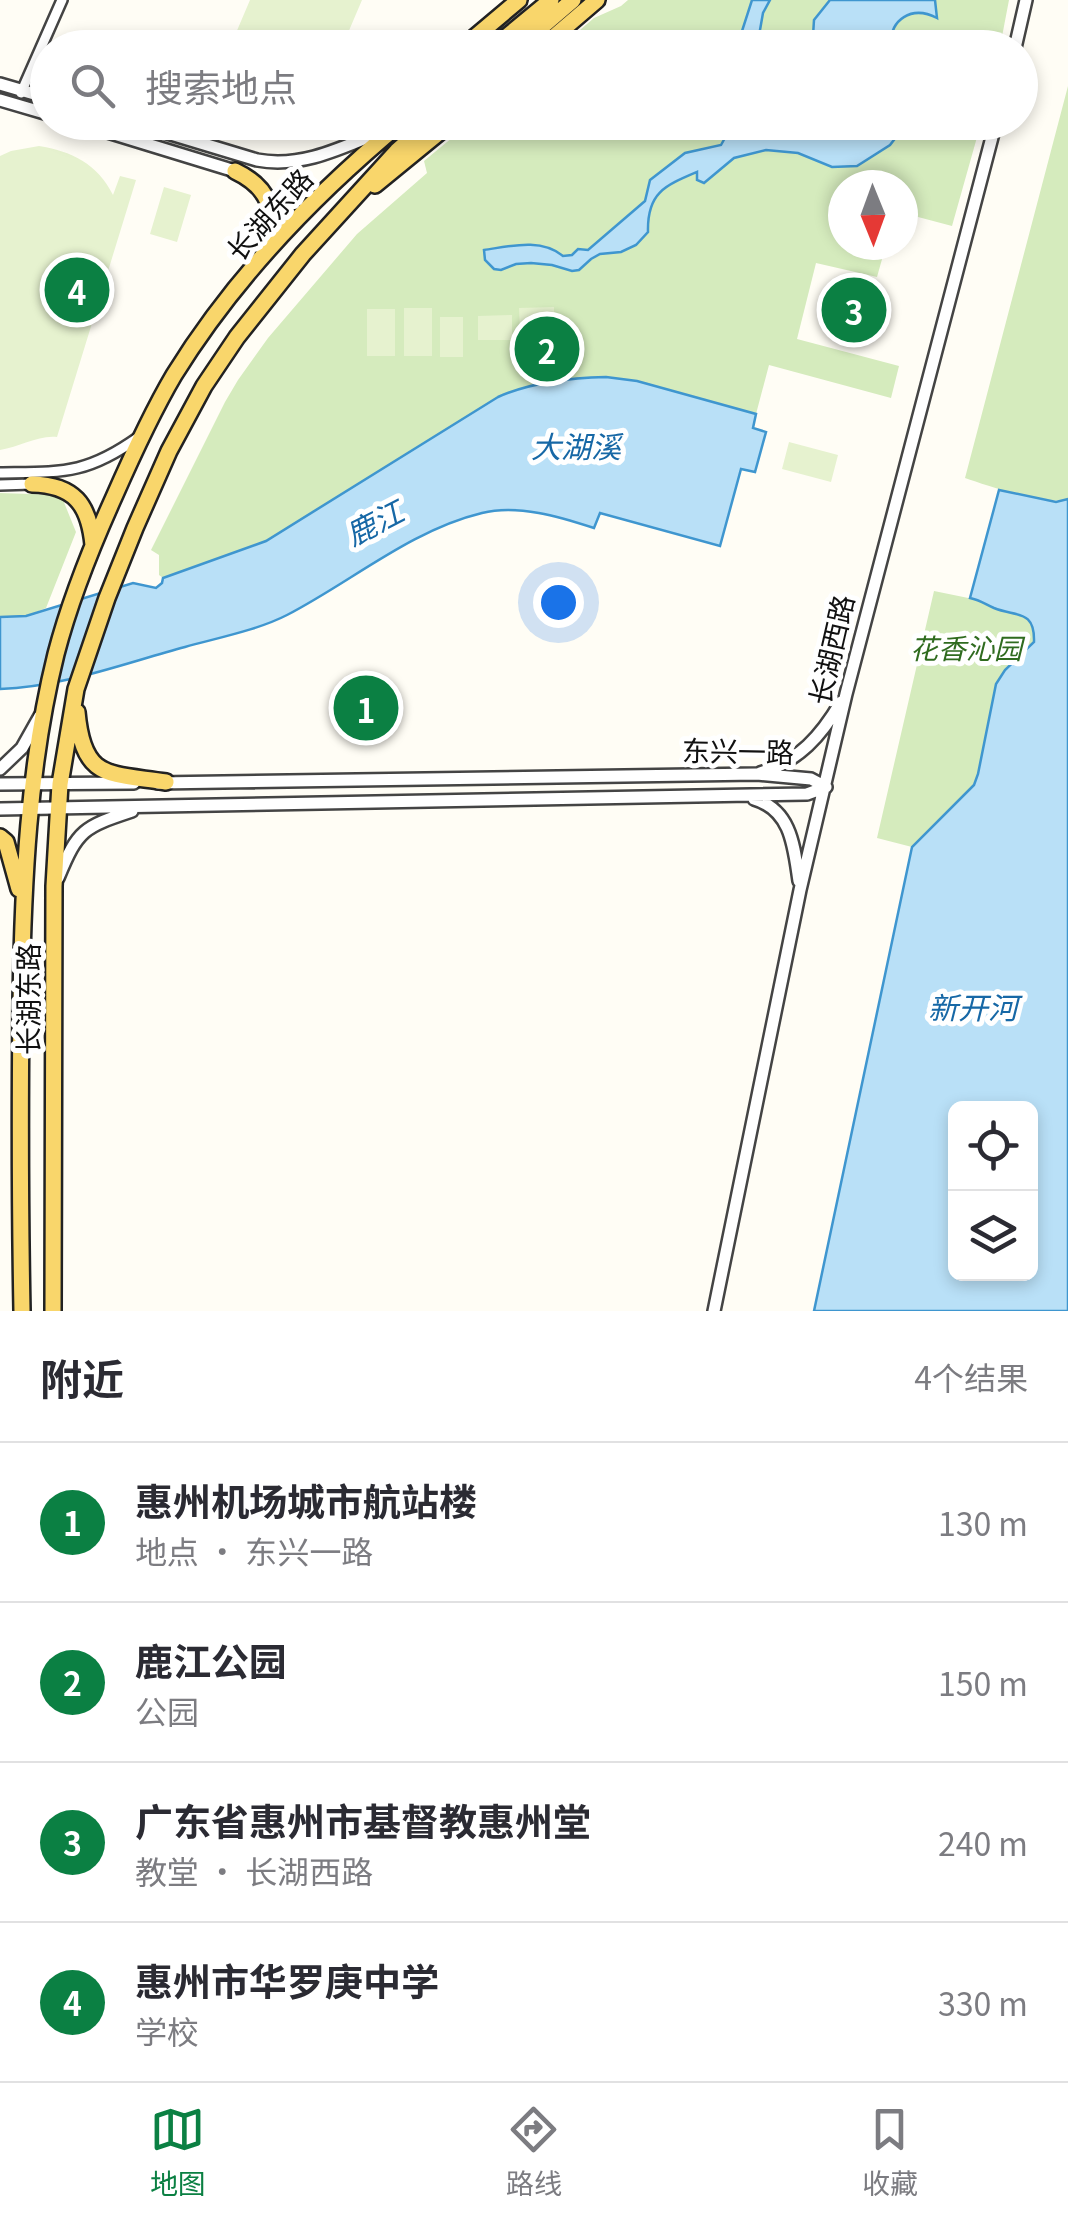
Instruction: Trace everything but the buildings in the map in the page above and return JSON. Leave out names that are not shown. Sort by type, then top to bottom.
[{"type":"main road","points":[[483,30],[519,0]]},
{"type":"main road","points":[[515,30],[550,0]]},
{"type":"main road","points":[[538,30],[573,0]]},
{"type":"main road","points":[[561,30],[597,0]]},
{"type":"main road","name":"长湖东路","points":[[20,1311],[23,903],[30,809],[60,639],[84,568],[142,434],[194,345],[296,219],[382,140]]},
{"type":"main road","name":"长湖东路","points":[[53,1311],[54,886],[60,784],[76,689],[152,488],[204,386],[238,337],[336,216],[409,140]]},
{"type":"main road","name":"长湖东路","points":[[336,216],[430,140]]},
{"type":"main road","points":[[236,171],[257,185],[269,202],[272,220],[268,252]]},
{"type":"main road","points":[[32,484],[59,486],[75,496],[88,520],[94,545]]},
{"type":"main road","points":[[76,689],[80,736],[90,761],[108,772],[166,782]]},
{"type":"main road","points":[[0,837],[6,842],[23,903]]},
{"type":"main road","points":[[53,1287],[60,1311]]},
{"type":"street","points":[[49,30],[62,0]]},
{"type":"street","points":[[1019,30],[1026,0]]},
{"type":"street","points":[[16,105],[30,72]]},
{"type":"street","points":[[0,84],[30,92]]},
{"type":"street","points":[[0,100],[30,109]]},
{"type":"street","points":[[134,140],[236,171]]},
{"type":"street","points":[[191,140],[257,160],[284,163],[312,158],[358,140]]},
{"type":"street","name":"长湖西路","points":[[714,1311],[800,890],[846,694],[991,140]]},
{"type":"street","points":[[0,473],[82,468],[108,458],[142,434]]},
{"type":"street","points":[[0,485],[32,484]]},
{"type":"street","points":[[757,774],[788,762],[808,747],[846,694]]},
{"type":"street","points":[[0,769],[22,748],[47,698]]},
{"type":"street","name":"东兴一路","points":[[0,784],[757,774],[812,779],[826,788]]},
{"type":"street","name":"东兴一路","points":[[0,810],[740,796],[807,794],[826,788]]},
{"type":"street","points":[[740,796],[763,802],[787,825],[800,890]]},
{"type":"street","points":[[54,886],[69,850],[84,832],[94,824],[143,808]]},
{"type":"street","points":[[704,1311],[718,1295]]},
{"type":"green space","points":[[250,0],[362,0],[349,30],[237,30]]},
{"type":"green space","points":[[628,0],[1009,0],[1003,30],[580,30],[594,18]]},
{"type":"green space","points":[[1068,86],[1068,499],[1046,500],[965,478]]},
{"type":"green space","points":[[449,140],[976,140],[952,226],[918,217],[918,170],[828,170],[828,260],[882,260],[877,277],[816,263],[797,339],[899,366],[891,398],[769,365],[756,414],[628,382],[564,380],[532,386],[498,397],[266,541],[163,578],[159,575],[159,555],[151,550],[238,380],[268,338],[357,234],[427,173],[424,161]]},
{"type":"green space","points":[[39,146],[82,161],[100,175],[113,195],[120,176],[136,180],[57,437],[0,450],[0,156]]},
{"type":"green space","points":[[164,187],[191,195],[177,242],[150,234]]},
{"type":"green space","points":[[554,307],[554,332],[520,332],[519,308]]},
{"type":"green space","points":[[404,308],[432,308],[432,356],[404,356]]},
{"type":"green space","points":[[367,309],[395,309],[395,356],[367,356]]},
{"type":"green space","points":[[512,315],[512,340],[478,340],[478,316]]},
{"type":"green space","points":[[440,317],[463,317],[463,357],[440,357]]},
{"type":"green space","points":[[789,442],[838,455],[831,482],[782,469]]},
{"type":"green space","points":[[0,493],[61,495],[76,532],[46,608],[26,616],[0,617]]},
{"type":"green space","name":"花香沁园","points":[[934,591],[1021,614],[1033,625],[1034,642],[996,684],[973,785],[912,847],[877,838]]},
{"type":"water","points":[[752,0],[770,0],[760,30],[742,30]]},
{"type":"water","points":[[830,0],[935,0],[937,18],[911,14],[894,30],[813,30],[814,20]]},
{"type":"water","points":[[724,140],[894,140],[857,166],[832,167],[798,153],[766,150],[734,158],[704,183],[697,180],[697,172],[667,187],[654,200],[648,232],[636,245],[621,252],[600,254],[579,270],[531,263],[501,270],[485,260],[484,250],[515,245],[545,247],[563,256],[578,249],[588,250],[645,201],[650,180],[685,153],[721,145]]},
{"type":"water","name":"大湖溪","points":[[606,377],[637,381],[756,414],[753,428],[766,432],[755,472],[741,469],[720,546],[600,513],[594,528],[524,511],[482,513],[431,531],[311,602],[263,625],[70,679],[0,689],[0,617],[26,616],[133,583],[156,588],[163,578],[266,541],[498,397],[551,382]]},
{"type":"water","name":"新开河","points":[[999,490],[1056,502],[1068,499],[1068,1311],[814,1311],[912,847],[974,785],[996,684],[1034,642],[1028,619],[970,598]]},
{"type":"place","name":"惠州市华罗庚中学","points":[[77,290]]},
{"type":"place","name":"广东省惠州市基督教惠州堂","points":[[854,310]]},
{"type":"place","name":"鹿江公园","points":[[547,349]]},
{"type":"place","name":"惠州机场城市航站楼","points":[[366,708]]},
{"type":"water label","name":"鹿江","points":[[375,524]]}]
